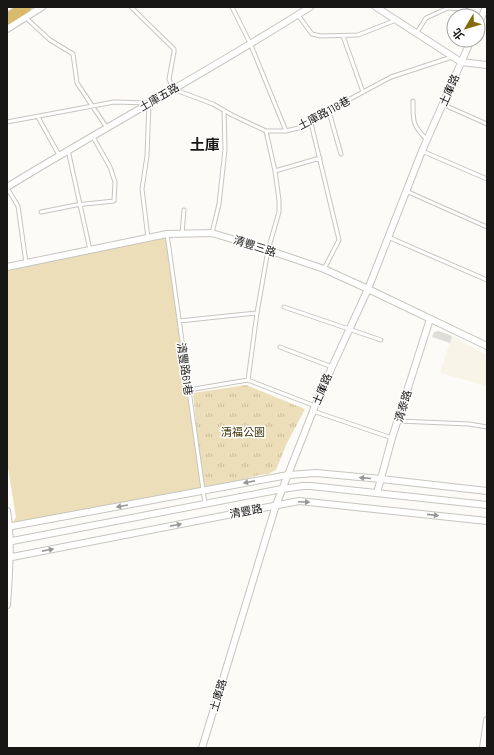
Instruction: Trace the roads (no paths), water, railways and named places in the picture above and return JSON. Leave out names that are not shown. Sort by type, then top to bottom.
[{"type":"highway","points":[[7,19],[25,12]]},
{"type":"street","points":[[7,29],[25,12],[42,7]]},
{"type":"street","name":"土庫五路","points":[[7,188],[59,155],[310,7]]},
{"type":"street","points":[[376,7],[461,62],[487,66]]},
{"type":"street","name":"土庫路","points":[[202,748],[282,489],[332,367],[368,289],[422,151],[467,48]]},
{"type":"street","name":"清豐三路","points":[[7,266],[167,234],[212,233],[324,269],[487,346]]},
{"type":"street","name":"清泰路","points":[[377,494],[392,438],[430,319]]},
{"type":"street","points":[[8,527],[288,475],[316,473],[487,491]]},
{"type":"street","name":"清豐路","points":[[8,542],[303,486],[487,505]]},
{"type":"street","name":"清豐路","points":[[8,557],[299,501],[487,521]]},
{"type":"street","points":[[7,511],[7,605]]},
{"type":"street","points":[[483,748],[487,720]]},
{"type":"lane","points":[[131,7],[174,49],[169,78],[173,89]]},
{"type":"lane","points":[[232,7],[250,43],[286,131]]},
{"type":"lane","points":[[416,34],[426,18],[446,9]]},
{"type":"lane","points":[[25,12],[50,40],[73,54],[77,84],[107,128]]},
{"type":"lane","points":[[297,15],[312,34],[320,36],[358,35],[396,20]]},
{"type":"lane","points":[[343,36],[363,92]]},
{"type":"lane","name":"土庫路118巷","points":[[173,89],[213,104],[266,131],[286,131],[311,123],[391,77],[452,57]]},
{"type":"lane","points":[[413,101],[413,120],[418,131],[427,140]]},
{"type":"lane","points":[[7,122],[114,102],[149,103],[147,156],[142,189],[148,238]]},
{"type":"lane","points":[[442,104],[487,124]]},
{"type":"lane","points":[[212,233],[219,204],[225,150],[224,110]]},
{"type":"lane","points":[[329,112],[341,154]]},
{"type":"lane","points":[[38,116],[59,155]]},
{"type":"lane","points":[[311,123],[339,240],[324,269]]},
{"type":"lane","points":[[248,380],[257,313],[268,250],[279,212],[275,171],[266,131]]},
{"type":"lane","points":[[41,212],[81,204],[114,201],[115,182],[110,167],[92,136]]},
{"type":"lane","points":[[68,150],[90,250]]},
{"type":"lane","points":[[422,151],[487,179]]},
{"type":"lane","points":[[275,171],[320,158]]},
{"type":"lane","points":[[7,188],[18,206],[26,263]]},
{"type":"lane","points":[[406,191],[487,227]]},
{"type":"lane","points":[[182,234],[184,210]]},
{"type":"lane","name":"清豐路61巷","points":[[167,234],[205,504]]},
{"type":"lane","points":[[388,237],[487,280]]},
{"type":"lane","points":[[284,307],[381,340]]},
{"type":"lane","points":[[179,321],[257,313]]},
{"type":"lane","points":[[280,347],[332,367]]},
{"type":"lane","points":[[188,390],[248,380],[314,409],[392,438]]},
{"type":"lane","points":[[398,421],[469,424],[487,427]]},
{"type":"district","name":"土庫","points":[[205,145]]},
{"type":"park label","name":"清福公園","points":[[243,432]]}]
